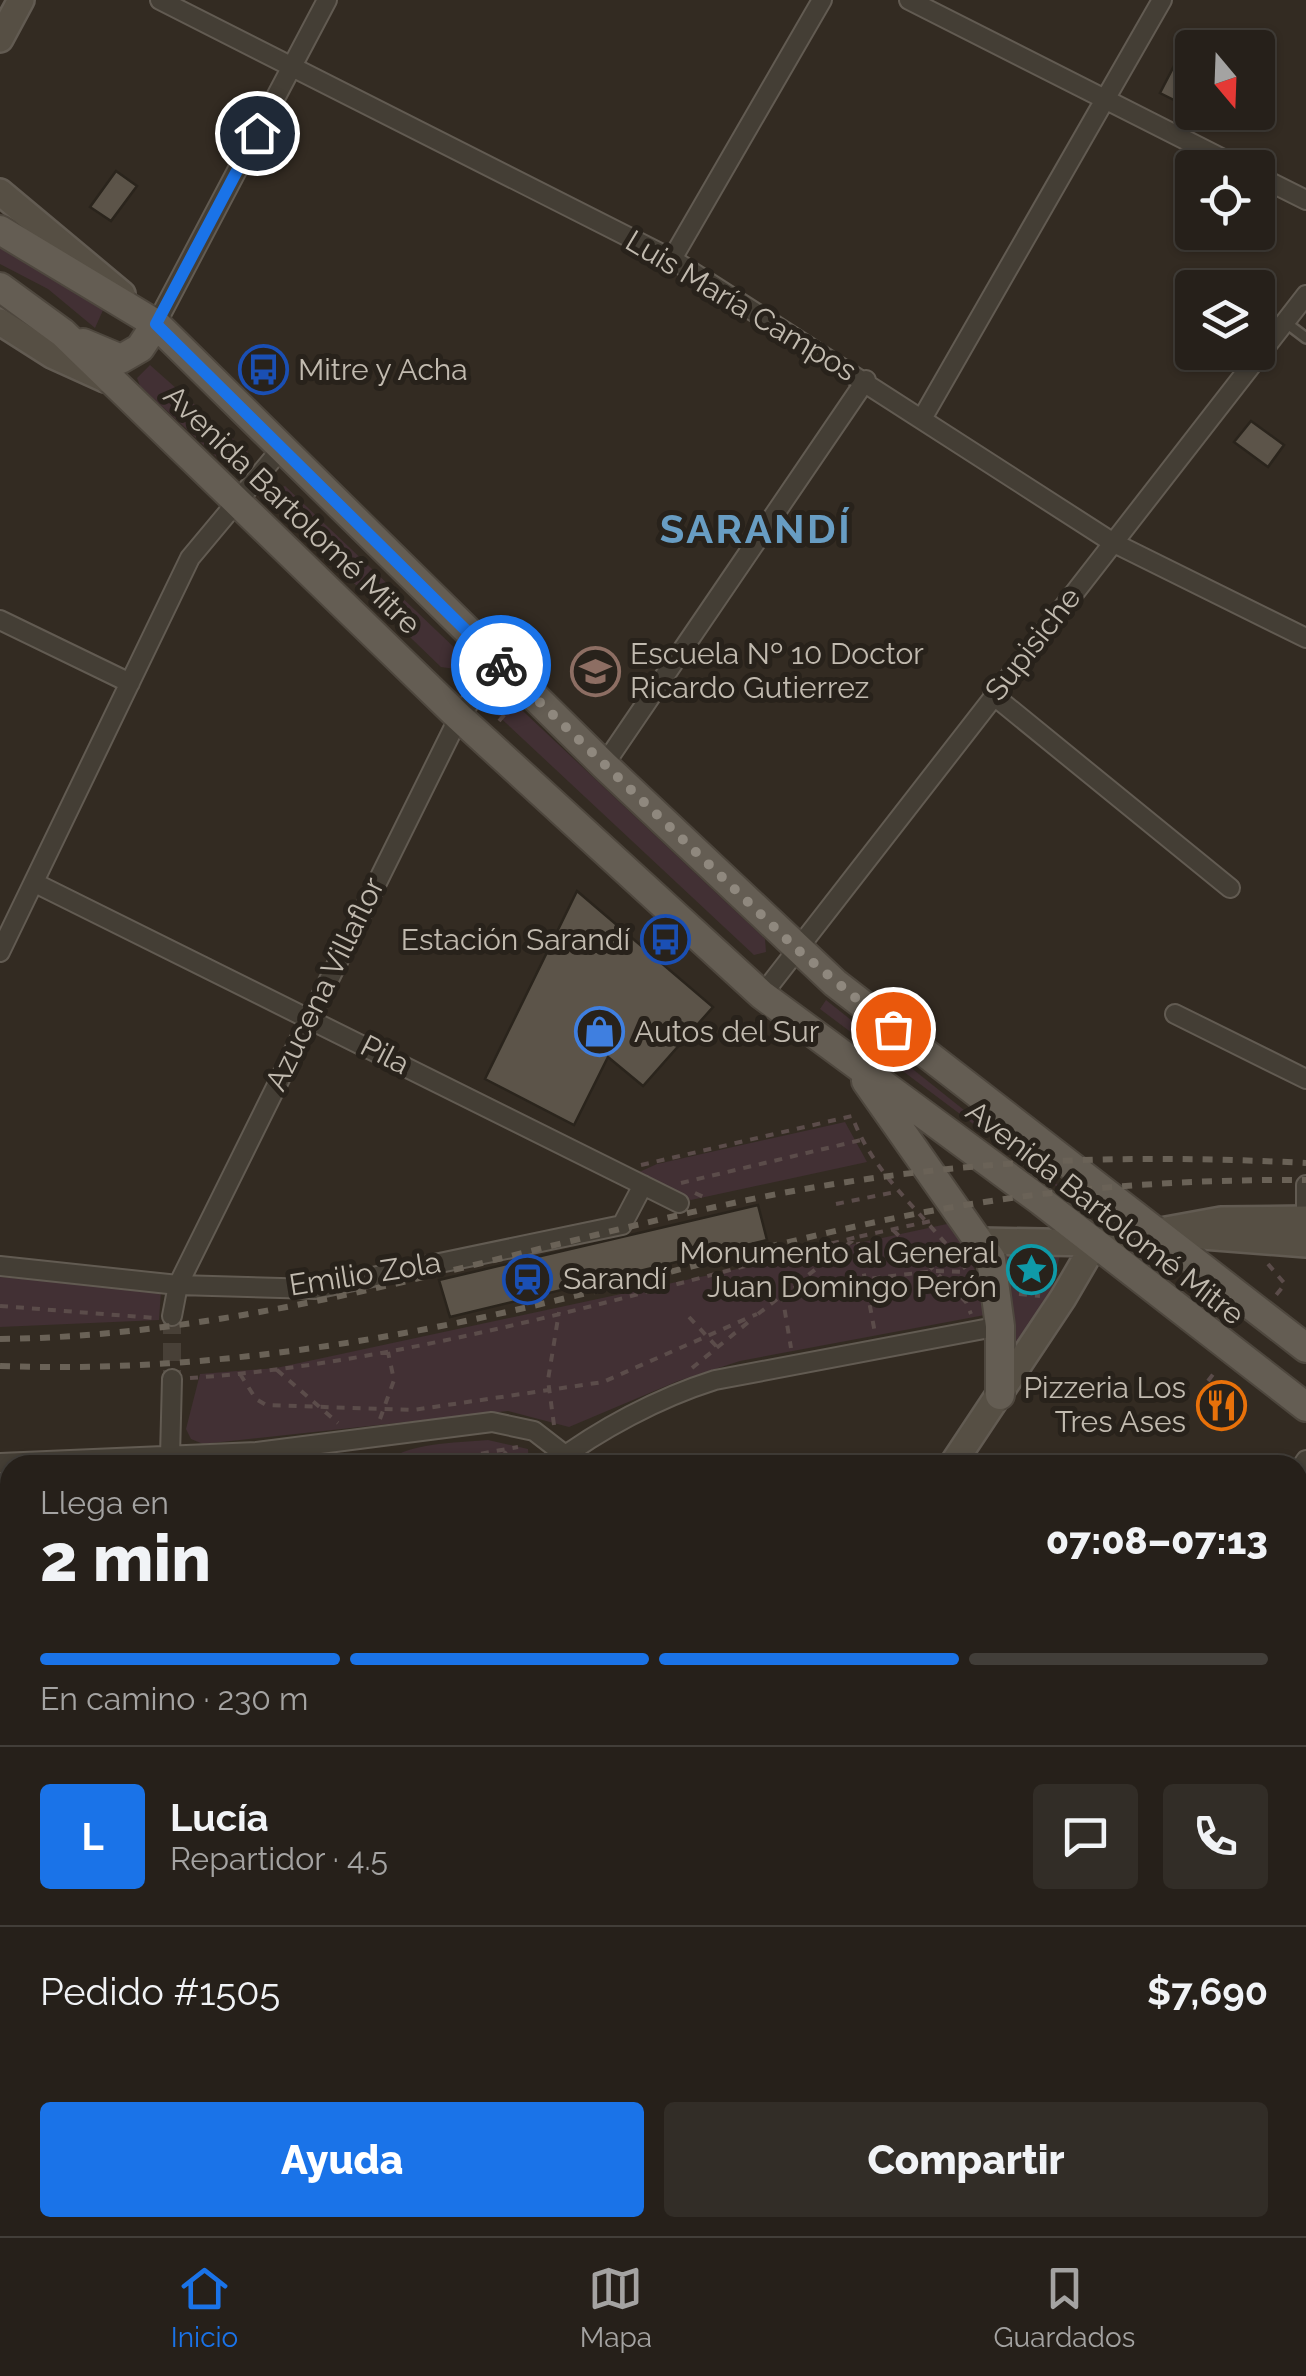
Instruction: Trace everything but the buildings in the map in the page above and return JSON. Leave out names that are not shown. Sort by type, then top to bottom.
[{"type":"main road","points":[[0,39],[21,0]]},
{"type":"main road","name":"Avenida Bartolomé Mitre","points":[[0,192],[156,324],[604,766],[798,950],[1306,1348]]},
{"type":"main road","name":"Avenida Bartolomé Mitre","points":[[0,230],[156,324]]},
{"type":"main road","name":"Avenida Bartolomé Mitre","points":[[0,287],[62,333],[482,739],[762,995],[1095,1242],[1306,1407]]},
{"type":"main road","name":"Avenida Bartolomé Mitre","points":[[0,322],[52,355],[113,382]]},
{"type":"main road","points":[[62,333],[101,354],[121,358],[140,348],[156,324]]},
{"type":"main road","points":[[854,1063],[991,1259],[989,1327],[1000,1394]]},
{"type":"main road","points":[[982,1242],[1095,1242],[1221,1220],[1306,1219]]},
{"type":"main road","points":[[1155,1232],[1306,1244]]},
{"type":"main road","points":[[959,1455],[1095,1242]]},
{"type":"street","name":"Luis María Campos","points":[[160,0],[291,70],[672,259],[866,380],[1112,542],[1306,638]]},
{"type":"street","points":[[156,324],[328,0]]},
{"type":"street","points":[[672,259],[822,0]]},
{"type":"street","points":[[909,0],[1204,150]]},
{"type":"street","points":[[923,417],[1162,0]]},
{"type":"street","points":[[1275,184],[1306,200]]},
{"type":"street","name":"Supisiche","points":[[762,995],[1306,295]]},
{"type":"street","points":[[604,766],[866,380]]},
{"type":"street","points":[[0,952],[190,558],[281,449]]},
{"type":"street","points":[[0,620],[130,683]]},
{"type":"street","name":"Azucena Villaflor","points":[[172,1316],[178,1285],[308,1016],[459,717],[498,662]]},
{"type":"street","points":[[993,695],[1230,888]]},
{"type":"street","name":"Pila","points":[[35,883],[624,1175],[678,1194]]},
{"type":"street","points":[[1175,1014],[1306,1080]]},
{"type":"street","name":"Emilio Zola","points":[[0,1266],[178,1285],[315,1289],[622,1225],[644,1184]]},
{"type":"street","points":[[1306,1185],[1306,1210]]},
{"type":"street","points":[[577,1455],[682,1390],[989,1327]]},
{"type":"street","points":[[170,1455],[172,1379]]},
{"type":"street","points":[[181,1455],[492,1422],[512,1423],[551,1440],[561,1455]]},
{"type":"lane","points":[[1285,322],[1306,338]]},
{"type":"path","points":[[482,739],[528,689]]},
{"type":"path","points":[[624,1175],[647,1162],[852,1116],[861,1140],[897,1192],[930,1222],[973,1282]]},
{"type":"path","points":[[678,1194],[861,1140]]},
{"type":"path","points":[[836,1204],[897,1192]]},
{"type":"path","points":[[172,1379],[278,1370],[387,1350],[930,1222]]},
{"type":"path","points":[[894,1230],[989,1327]]},
{"type":"path","points":[[858,1237],[878,1348]]},
{"type":"path","points":[[690,1370],[858,1237]]},
{"type":"path","points":[[788,1289],[934,1271],[968,1272]]},
{"type":"path","points":[[782,1294],[794,1364]]},
{"type":"path","points":[[0,1306],[135,1319],[172,1316]]},
{"type":"path","points":[[476,1455],[551,1440],[554,1414],[548,1390],[548,1362],[559,1312]]},
{"type":"path","points":[[240,1374],[260,1403],[413,1410],[604,1382],[757,1314]]},
{"type":"path","points":[[689,1317],[717,1347]]},
{"type":"path","points":[[278,1370],[315,1404],[365,1438],[384,1408],[394,1380],[387,1350]]},
{"type":"path","points":[[503,1455],[511,1449]]},
{"type":"shaded area","points":[[0,240],[108,299],[95,328],[48,289],[0,264]]},
{"type":"shaded area","points":[[150,365],[248,452],[251,469],[236,475],[140,386],[137,378]]},
{"type":"shaded area","points":[[285,486],[459,652],[461,663],[455,669],[441,667],[274,506],[274,489]]},
{"type":"shaded area","points":[[494,691],[506,695],[765,939],[766,952],[754,955],[492,710],[488,695]]},
{"type":"shaded area","points":[[826,1000],[1112,1228],[820,1009]]},
{"type":"shaded area","points":[[845,1122],[867,1162],[691,1200],[637,1173],[657,1164]]},
{"type":"shaded area","points":[[947,1224],[955,1228],[990,1302],[985,1315],[740,1361],[678,1381],[569,1427],[508,1411],[203,1444],[191,1439],[186,1429],[200,1374],[276,1368]]},
{"type":"shaded area","points":[[1061,1251],[1049,1301],[1014,1348],[1011,1307],[999,1255]]},
{"type":"shaded area","points":[[0,1277],[161,1291],[159,1320],[0,1327]]},
{"type":"shaded area","points":[[488,1440],[528,1449],[528,1455],[396,1455],[446,1443]]},
{"type":"tunnel","points":[[172,1316],[172,1379]]},
{"type":"railway","points":[[0,1339],[97,1334],[287,1307],[757,1198],[896,1175],[1030,1162],[1098,1160],[1306,1163]]},
{"type":"railway","points":[[0,1366],[150,1364],[300,1350],[464,1321],[850,1228],[963,1205],[1110,1187],[1306,1180]]},
{"type":"way so far","points":[[501,665],[798,950],[893,1029]]},
{"type":"place","name":"Mitre y Acha","points":[[263,370]]},
{"type":"place","name":"Escuela Nº 10 Doctor Ricardo Gutierrez","points":[[595,671]]},
{"type":"place","name":"Estación Sarandí","points":[[665,940]]},
{"type":"place","name":"Autos del Sur","points":[[599,1032]]},
{"type":"place","name":"Monumento al General Juan Domingo Perón","points":[[1032,1270]]},
{"type":"place","name":"Sarandí","points":[[528,1279]]},
{"type":"place","name":"Pizzeria Los Tres Ases","points":[[1221,1405]]},
{"type":"district","name":"SARANDÍ","points":[[756,529]]},
{"type":"route","points":[[257,133],[156,324],[501,665]]}]
